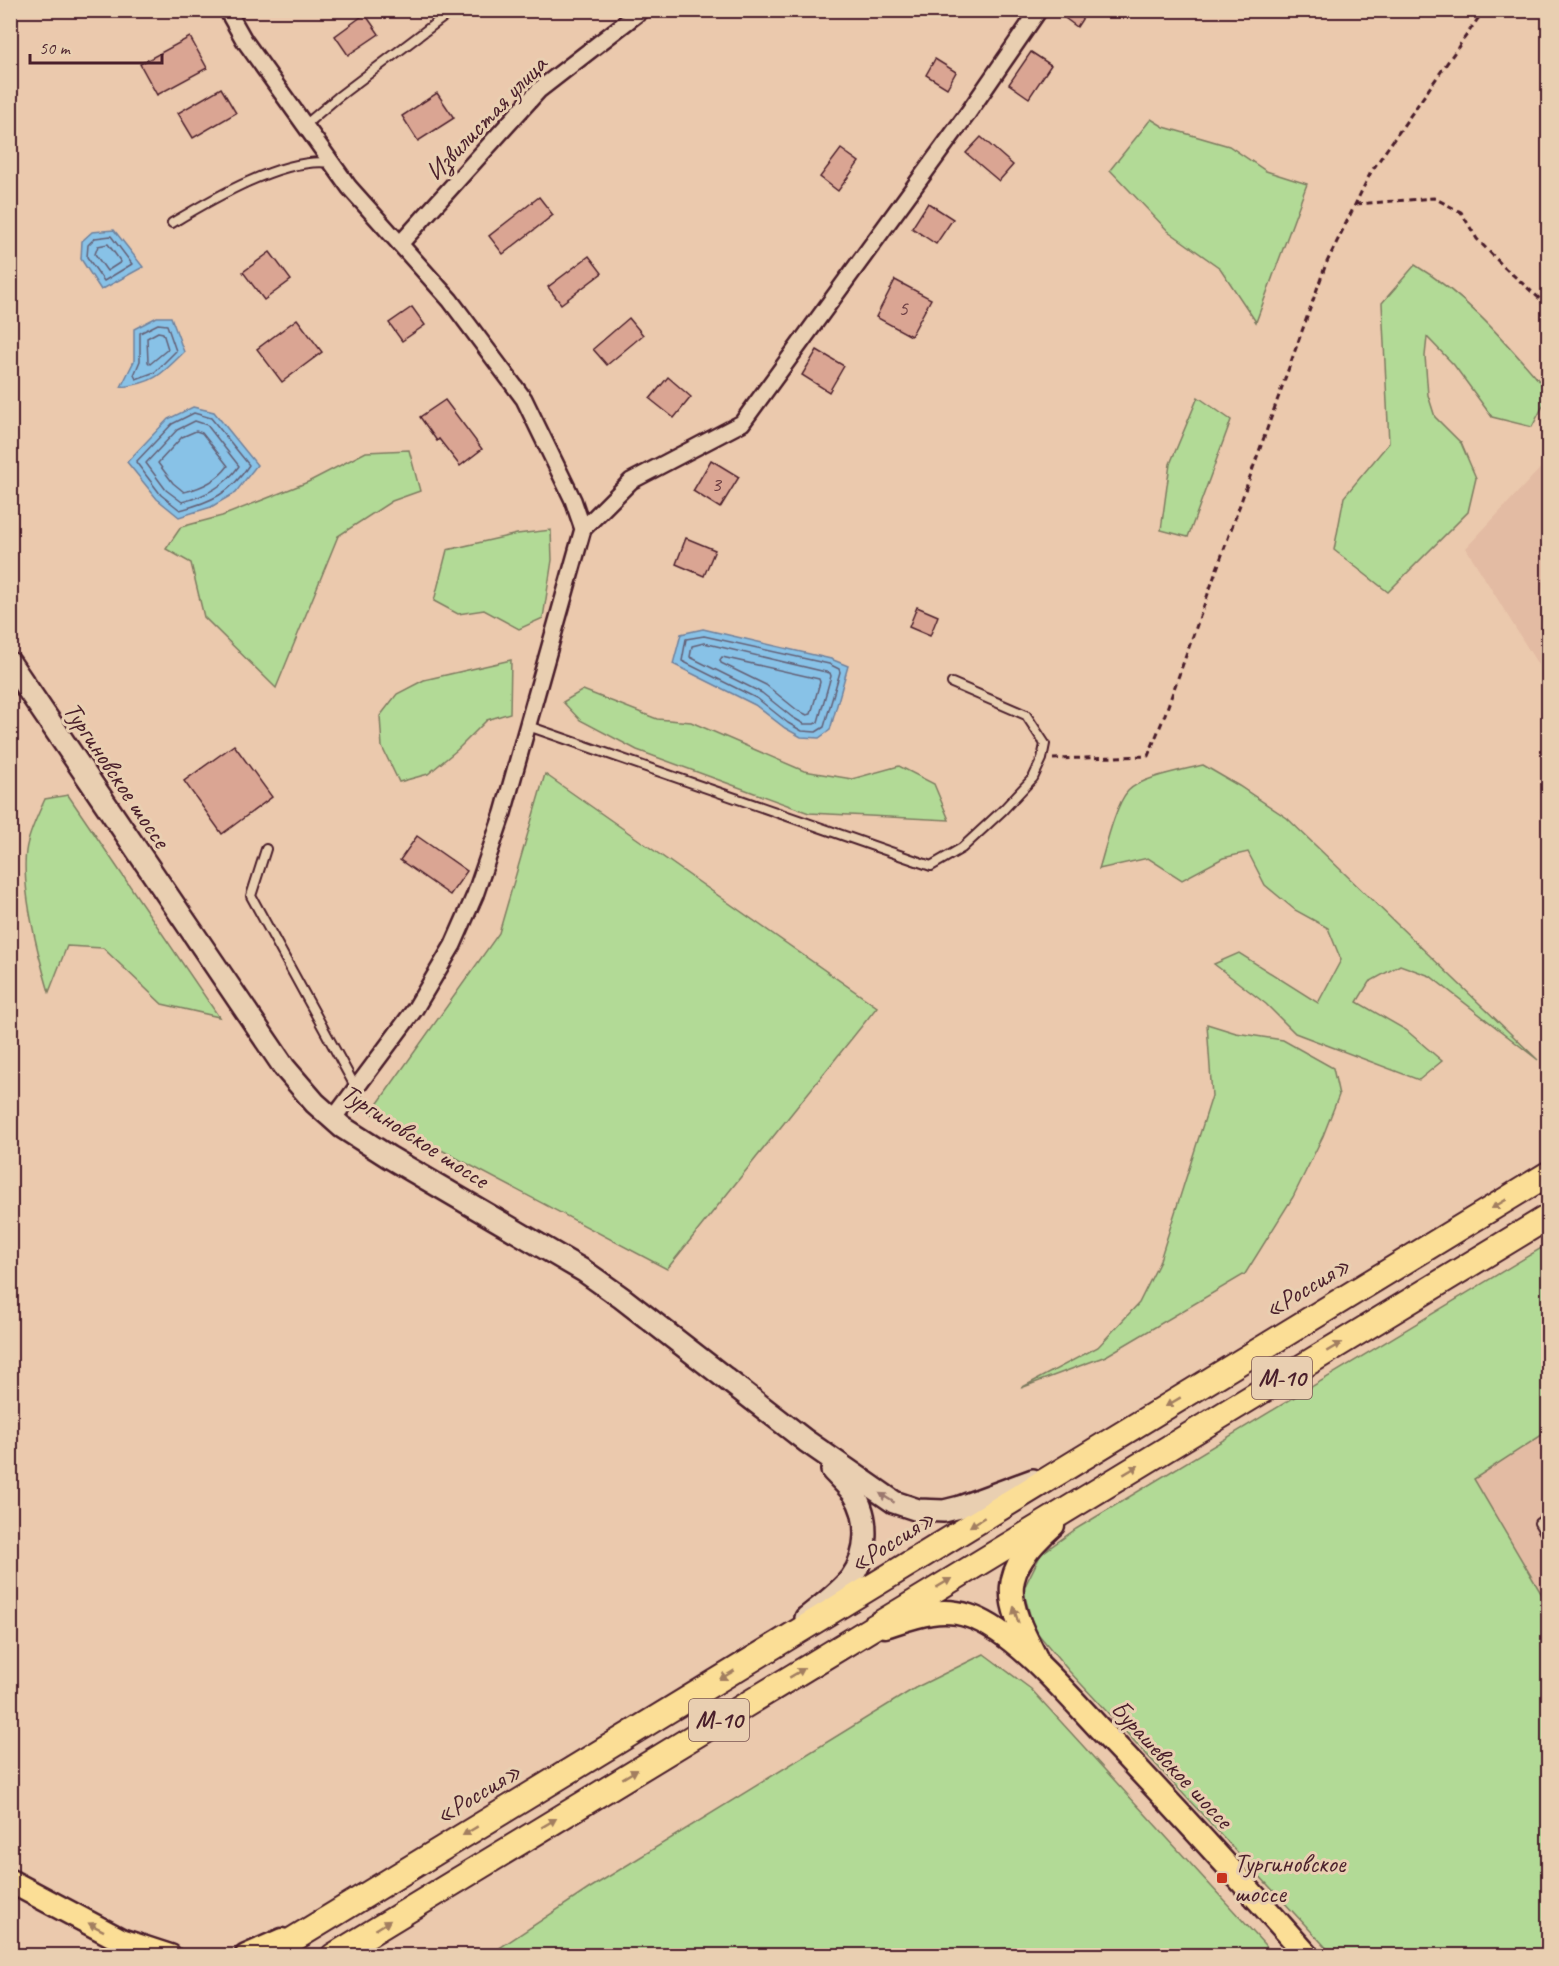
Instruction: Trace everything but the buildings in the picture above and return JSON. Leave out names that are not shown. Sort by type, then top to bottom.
[{"type":"highway","name":"«Россия»","points":[[266,1956],[1548,1174]]},
{"type":"highway","name":"М-10","points":[[333,1956],[1548,1217]]},
{"type":"main road","name":"Тургиновское шоссе","points":[[10,663],[284,1067],[306,1095],[333,1119],[389,1157],[584,1271],[806,1440],[887,1498],[902,1506],[927,1511],[944,1511],[1062,1470]]},
{"type":"main road","name":"Тургиновское шоссе","points":[[777,1645],[850,1579],[862,1557],[865,1544],[864,1519],[854,1495],[806,1440]]},
{"type":"main road","name":"Бурашевское шоссе","points":[[1041,1667],[1015,1616],[1012,1592],[1014,1576],[1029,1548],[1081,1500]]},
{"type":"main road","name":"Бурашевское шоссе","points":[[858,1636],[932,1612],[956,1613],[990,1626],[1041,1667],[1178,1810],[1308,1956]]},
{"type":"main road","points":[[10,1881],[120,1940],[170,1956]]},
{"type":"main road","points":[[246,1956],[311,1928]]},
{"type":"street","points":[[227,10],[244,40],[349,187],[450,300],[524,399],[573,501],[583,529]]},
{"type":"street","name":"Извилистая улица","points":[[400,244],[539,90],[642,10]]},
{"type":"street","points":[[333,1119],[415,1009],[453,945],[476,895],[503,813],[583,529],[631,481],[742,423],[968,113],[1039,10]]},
{"type":"lane","points":[[304,125],[453,10]]},
{"type":"lane","points":[[172,223],[221,195],[263,177],[315,161],[332,164]]},
{"type":"lane","points":[[528,726],[931,867],[962,848],[1033,778],[1042,759],[1045,744],[1026,715],[952,683]]},
{"type":"lane","points":[[266,849],[251,896],[356,1088]]},
{"type":"lane","points":[[1548,1517],[1539,1523],[1548,1538]]},
{"type":"path","points":[[1042,759],[1148,756],[1326,264],[1371,172],[1484,10]]},
{"type":"path","points":[[1356,204],[1434,198],[1461,212],[1477,239],[1528,290],[1548,306]]},
{"type":"shaded area","points":[[1548,460],[1548,681],[1466,548]]},
{"type":"shaded area","points":[[1548,1431],[1548,1604],[1473,1479]]},
{"type":"green space","points":[[1151,119],[1164,127],[1229,146],[1266,171],[1307,184],[1256,322],[1220,268],[1168,231],[1110,170]]},
{"type":"green space","points":[[1415,265],[1453,292],[1487,323],[1548,391],[1548,396],[1532,427],[1492,417],[1454,365],[1427,337],[1425,356],[1428,395],[1435,417],[1461,443],[1476,478],[1468,512],[1388,592],[1334,550],[1344,497],[1389,443],[1382,303]]},
{"type":"green space","points":[[1198,397],[1231,420],[1188,537],[1161,530],[1170,464]]},
{"type":"green space","points":[[409,450],[420,491],[392,501],[338,536],[276,688],[204,617],[191,563],[166,549],[181,527],[222,516],[308,482],[366,452]]},
{"type":"green space","points":[[551,530],[552,560],[543,618],[519,629],[484,610],[458,614],[434,601],[447,550],[517,534]]},
{"type":"green space","points":[[511,660],[510,713],[487,720],[457,750],[428,774],[399,782],[382,747],[380,716],[397,694],[424,680]]},
{"type":"green space","points":[[583,690],[657,719],[691,722],[804,771],[852,779],[899,766],[934,784],[949,820],[809,813],[637,750],[580,720],[563,702]]},
{"type":"green space","points":[[1203,765],[1287,818],[1538,1060],[1430,976],[1400,965],[1369,982],[1357,1002],[1406,1030],[1442,1061],[1419,1080],[1295,1033],[1266,1004],[1214,964],[1239,953],[1318,1003],[1341,960],[1328,928],[1295,910],[1265,885],[1248,852],[1223,858],[1182,880],[1148,858],[1099,869],[1119,806],[1128,791],[1152,778]]},
{"type":"green space","points":[[545,774],[877,1007],[667,1269],[371,1113],[499,933]]},
{"type":"green space","points":[[68,795],[219,1017],[162,1004],[103,948],[67,946],[49,992],[28,902],[26,851],[31,831],[45,799]]},
{"type":"green space","points":[[1207,1024],[1236,1033],[1283,1040],[1333,1068],[1339,1095],[1323,1136],[1293,1197],[1245,1274],[1106,1356],[1021,1388],[1098,1347],[1139,1303],[1159,1263],[1212,1096]]},
{"type":"green space","points":[[1548,1244],[1548,1431],[1474,1479],[1548,1605],[1548,1955],[1333,1955],[1069,1671],[1034,1629],[1023,1590],[1041,1554],[1076,1529]]},
{"type":"green space","points":[[984,1654],[1031,1689],[1274,1955],[489,1955],[590,1888],[915,1688]]},
{"type":"water","points":[[114,230],[143,267],[101,290],[81,259],[82,241],[92,232]]},
{"type":"water","points":[[157,317],[171,317],[184,352],[156,377],[142,383],[121,387],[134,361],[134,329]]},
{"type":"water","points":[[193,407],[214,412],[257,465],[235,493],[211,507],[179,517],[157,499],[127,462],[168,419]]},
{"type":"water","points":[[703,629],[831,659],[848,666],[830,730],[819,738],[801,737],[755,705],[673,664],[681,634]]},
{"type":"place","name":"Тургиновское шоссе","points":[[1222,1878]]}]
